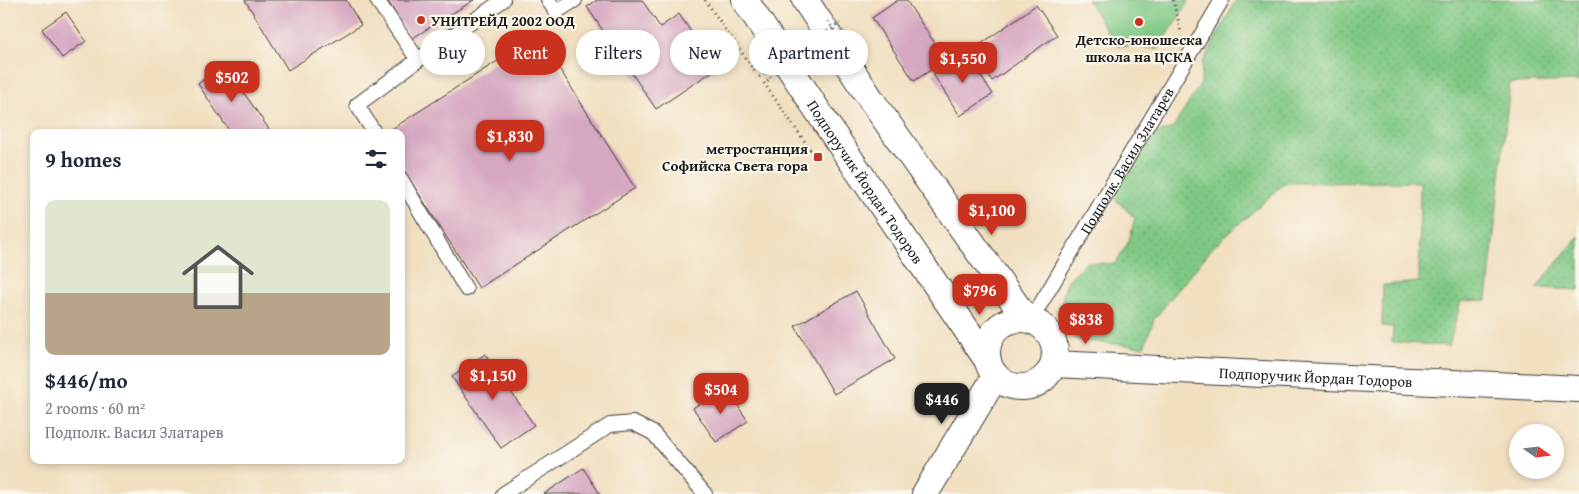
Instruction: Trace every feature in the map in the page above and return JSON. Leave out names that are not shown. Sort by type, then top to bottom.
[{"type":"street","name":"Подпоручик Йордан Тодоров","points":[[745,0],[992,369]]},
{"type":"street","points":[[805,0],[872,101],[1029,320],[1047,330],[1052,337],[1055,346],[1054,364],[1043,380],[1025,388],[1015,387],[1005,384],[992,369],[987,350],[996,330],[1004,323],[1014,320],[1029,320]]},
{"type":"street","name":"Подпоручик Йордан Тодоров","points":[[1054,364],[1579,389]]},
{"type":"street","points":[[925,494],[992,369]]},
{"type":"lane","points":[[377,0],[418,60]]},
{"type":"lane","points":[[372,129],[358,105],[503,0]]},
{"type":"lane","points":[[548,0],[556,12],[575,0]]},
{"type":"lane","name":"Подполк. Васил Златарев","points":[[1029,320],[1222,0]]},
{"type":"lane","points":[[405,186],[466,289]]},
{"type":"lane","points":[[503,494],[610,425],[634,423],[653,433],[706,494]]},
{"type":"path","points":[[705,0],[749,63]]},
{"type":"path","points":[[828,21],[832,28]]},
{"type":"path","points":[[829,30],[840,23]]},
{"type":"path","points":[[769,75],[771,78],[764,83],[810,149]]},
{"type":"green space","name":"Детско-юношеска школа на ЦСКА","points":[[1087,0],[1189,0],[1159,49],[1116,45]]},
{"type":"green space","points":[[1236,0],[1579,0],[1579,81],[1510,83],[1487,300],[1461,301],[1449,346],[1392,342],[1393,327],[1382,326],[1383,285],[1419,282],[1420,182],[1285,183],[1214,246],[1154,319],[1144,347],[1076,340],[1058,316],[1067,281],[1087,262],[1115,264],[1129,241],[1135,218],[1114,198],[1125,176],[1156,134],[1173,128],[1201,83],[1202,64]]},
{"type":"green space","points":[[1579,236],[1579,290],[1536,288]]},
{"type":"building","points":[[245,0],[346,0],[361,25],[288,70]]},
{"type":"building","name":"УНИТРЕЙД 2002 ООД","points":[[387,0],[474,0],[426,30],[420,30],[420,33],[411,39]]},
{"type":"building","points":[[597,0],[642,0],[660,27],[679,14],[690,30],[670,30],[670,75],[707,75],[656,109],[633,75],[660,75],[660,30],[603,30],[587,7]]},
{"type":"building","points":[[898,0],[906,0],[946,60],[914,81],[872,18]]},
{"type":"building","points":[[1036,5],[1057,35],[992,81],[971,51]]},
{"type":"building","points":[[66,12],[86,41],[62,58],[42,29]]},
{"type":"building","points":[[965,53],[993,94],[960,116],[933,74]]},
{"type":"building","points":[[495,63],[495,75],[563,75],[635,188],[479,288],[405,172],[405,129],[392,129],[476,75],[485,75],[485,69]]},
{"type":"building","points":[[224,64],[269,129],[228,129],[198,84]]},
{"type":"building","points":[[856,291],[895,359],[834,394],[795,326]]},
{"type":"building","points":[[485,354],[534,425],[501,448],[452,377]]},
{"type":"building","points":[[725,387],[748,421],[716,442],[693,408]]},
{"type":"building","points":[[583,468],[600,494],[544,494]]},
{"type":"place","name":"УНИТРЕЙД 2002 ООД","points":[[421,20]]},
{"type":"place","name":"Детско-юношеска школа на ЦСКА","points":[[1139,22]]},
{"type":"place","name":"метростанция Софийска Света гора","points":[[818,157]]}]
